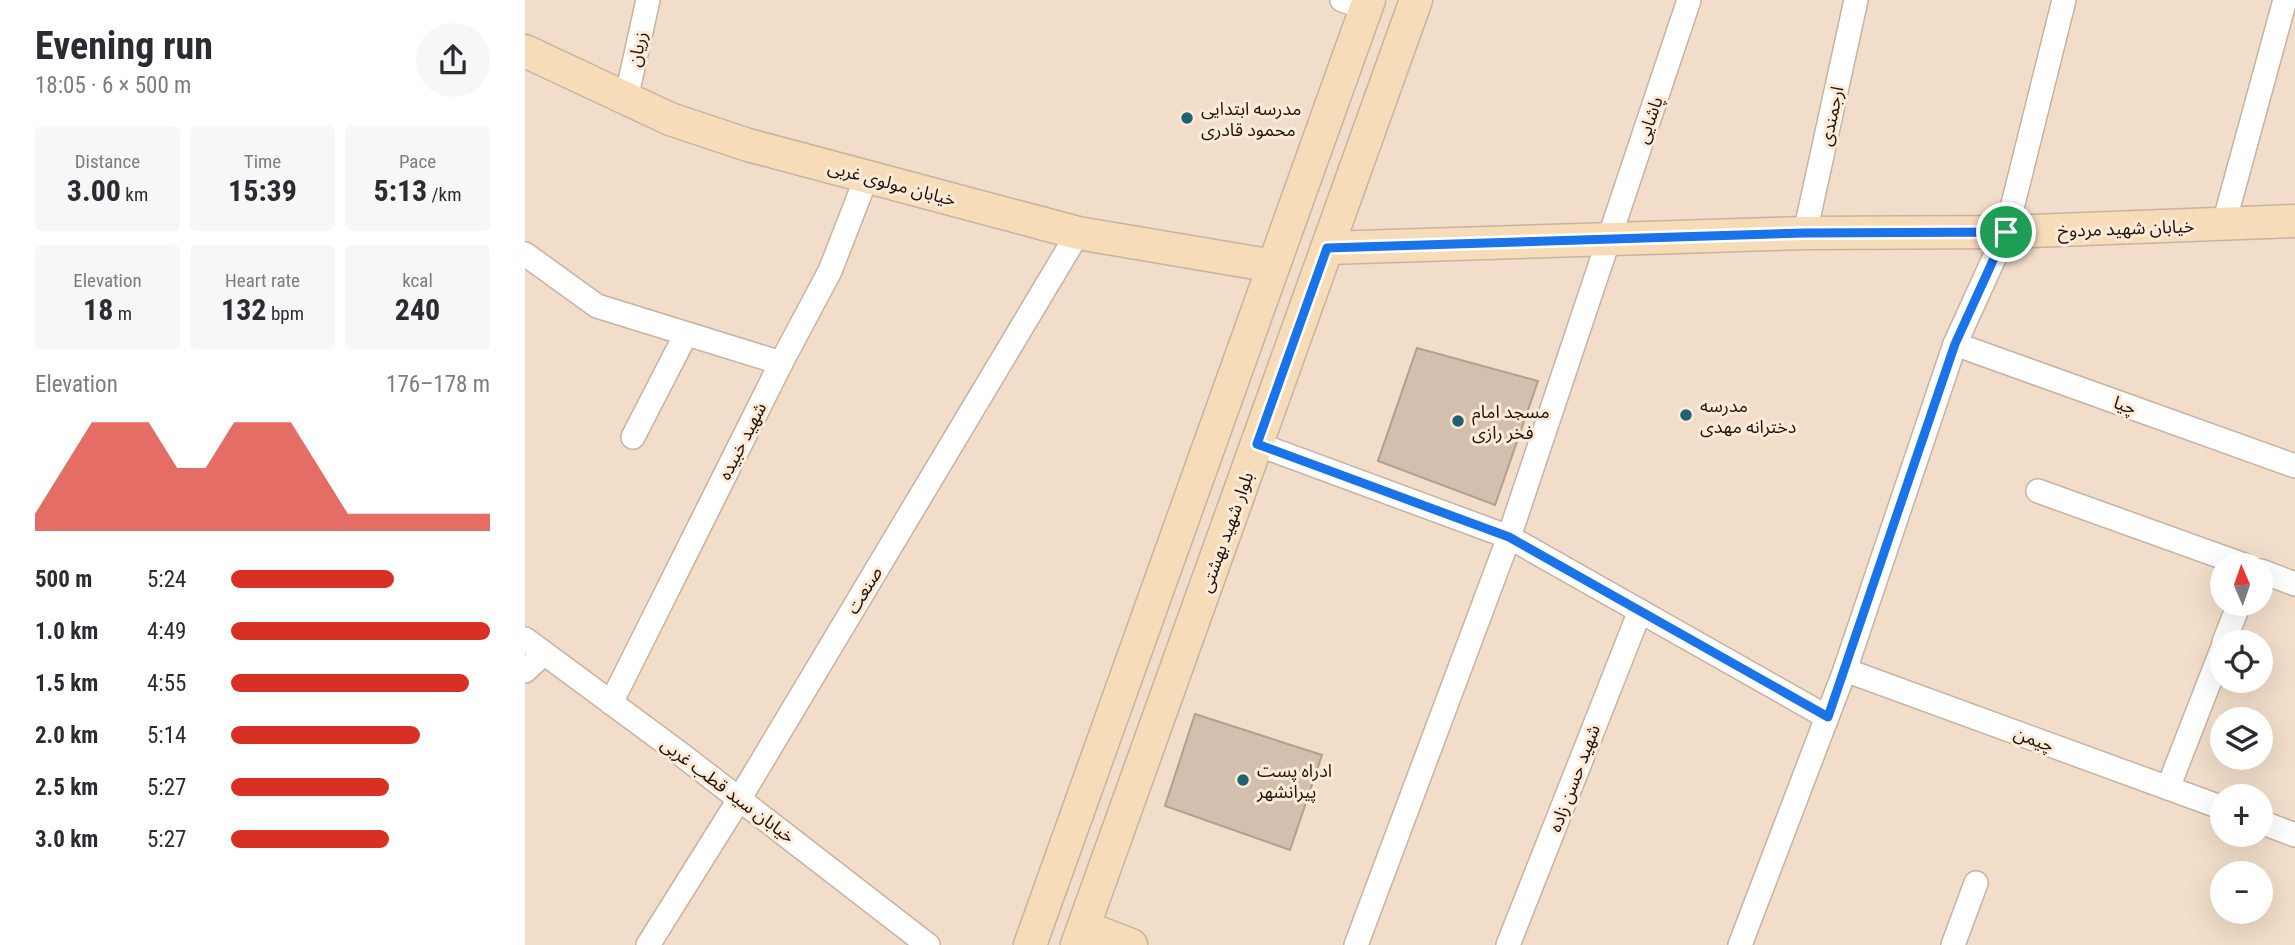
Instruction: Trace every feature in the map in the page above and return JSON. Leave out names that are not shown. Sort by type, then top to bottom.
[{"type":"main road","name":"بلوار شهید بهشتی","points":[[1081,936],[1416,0]]},
{"type":"main road","points":[[1030,945],[1273,266],[1359,3]]},
{"type":"main road","name":"خیابان مولوی غربی","points":[[525,51],[670,119],[748,145],[1078,233],[1273,266]]},
{"type":"main road","name":"خیابان شهید مردوخ","points":[[1327,248],[1805,233],[2006,232],[2295,221]]},
{"type":"main road","points":[[1081,936],[1131,945]]},
{"type":"street","name":"زریان","points":[[626,99],[648,0]]},
{"type":"street","name":"پاشایی","points":[[1356,945],[1509,537],[1689,0]]},
{"type":"street","name":"ارجمندی","points":[[1805,233],[1856,0]]},
{"type":"street","points":[[1740,945],[1845,670],[1955,344],[2006,232],[2064,0]]},
{"type":"street","points":[[2224,223],[2285,0]]},
{"type":"street","name":"شهید خبیده","points":[[611,703],[781,363],[830,271],[867,176]]},
{"type":"street","name":"صنعت","points":[[648,945],[740,798],[1078,233]]},
{"type":"street","points":[[525,254],[597,306],[781,363]]},
{"type":"street","points":[[633,437],[686,334]]},
{"type":"street","name":"چیا","points":[[1955,344],[2295,466]]},
{"type":"street","points":[[1257,444],[1509,537],[1828,717]]},
{"type":"street","points":[[2038,491],[2211,553]]},
{"type":"street","points":[[2273,576],[2295,584]]},
{"type":"street","name":"شهید حسن زاده","points":[[1509,945],[1640,611]]},
{"type":"street","name":"خیابان سید قطب غربی","points":[[525,639],[740,798],[928,945]]},
{"type":"street","points":[[525,671],[543,654]]},
{"type":"street","name":"چیمن","points":[[1845,670],[2210,803]]},
{"type":"street","points":[[2168,788],[2210,680]]},
{"type":"street","points":[[2273,827],[2295,835]]},
{"type":"street","points":[[1953,945],[1976,883]]},
{"type":"building","name":"مسجد امام فخر رازی","points":[[1417,348],[1538,381],[1495,505],[1378,461]]},
{"type":"building","name":"ادراه پست پیرانشهر","points":[[1195,714],[1322,755],[1290,850],[1165,806]]},
{"type":"place","name":"مدرسه ابتدایى محمود قادرى","points":[[1187,118]]},
{"type":"place","name":"مدرسه دخترانه مهدی","points":[[1686,415]]},
{"type":"place","name":"مسجد امام فخر رازی","points":[[1458,421]]},
{"type":"place","name":"ادراه پست پیرانشهر","points":[[1243,780]]},
{"type":"route","points":[[2006,232],[1955,344],[1828,717],[1509,537],[1257,444],[1327,248],[1805,233],[2006,232]]}]
